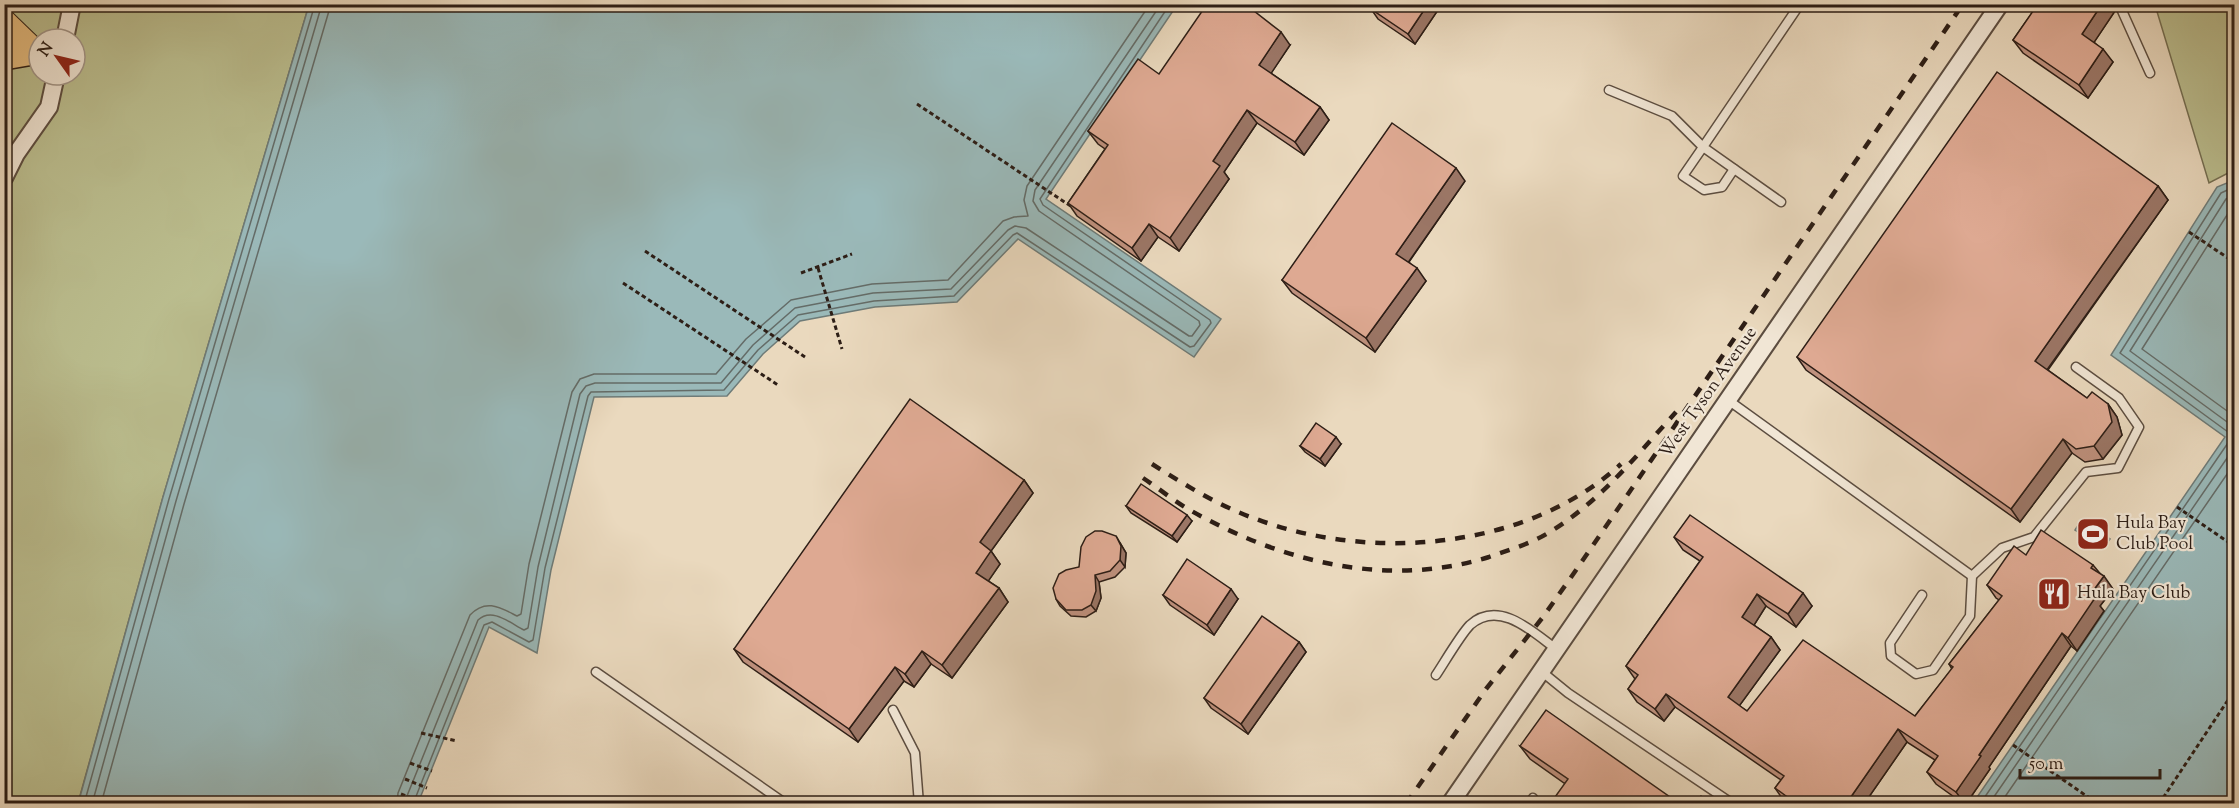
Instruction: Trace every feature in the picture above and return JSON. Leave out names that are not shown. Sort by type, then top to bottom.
[{"type":"highway","points":[[4,56],[27,53]]},
{"type":"main road","points":[[4,23],[27,44]]},
{"type":"street","points":[[67,27],[72,4]]},
{"type":"street","name":"West Tyson Avenue","points":[[1450,804],[2000,4]]},
{"type":"street","points":[[4,178],[16,154],[49,107],[53,87]]},
{"type":"lane","points":[[1734,169],[1722,187],[1704,190],[1683,176],[1800,4]]},
{"type":"lane","points":[[2119,4],[2150,73]]},
{"type":"lane","points":[[1609,90],[1672,116],[1703,147],[1781,202]]},
{"type":"lane","points":[[1922,595],[1890,642],[1891,656],[1916,674],[1933,670],[1970,616],[1972,576],[2002,549],[2034,537],[2086,472],[2118,468],[2139,427],[2119,398],[2076,367]]},
{"type":"lane","points":[[1728,400],[1972,576]]},
{"type":"lane","points":[[1436,675],[1470,625],[1487,616],[1503,616],[1518,622],[1556,649]]},
{"type":"lane","points":[[1541,671],[1568,693],[1733,804]]},
{"type":"lane","points":[[596,672],[786,804]]},
{"type":"lane","points":[[892,710],[915,753],[916,802]]},
{"type":"path","points":[[917,104],[1072,207]]},
{"type":"path","points":[[2189,232],[2235,262]]},
{"type":"path","points":[[645,251],[805,357]]},
{"type":"path","points":[[801,273],[852,254]]},
{"type":"path","points":[[818,268],[842,349]]},
{"type":"path","points":[[623,283],[778,385]]},
{"type":"path","points":[[2177,507],[2235,546]]},
{"type":"path","points":[[2159,804],[2235,691]]},
{"type":"path","points":[[421,733],[457,741]]},
{"type":"path","points":[[2013,746],[2098,804]]},
{"type":"path","points":[[410,763],[432,771]]},
{"type":"path","points":[[405,779],[428,788]]},
{"type":"path","points":[[401,794],[419,801]]},
{"type":"green space","points":[[11,5],[309,5],[163,497],[78,803],[5,803],[4,64],[13,14]]},
{"type":"green space","points":[[2155,5],[2234,5],[2234,170],[2209,183]]},
{"type":"water","points":[[309,5],[1177,5],[1046,199],[1221,319],[1194,357],[1018,239],[957,302],[875,307],[800,321],[763,354],[727,396],[594,397],[551,570],[537,653],[489,627],[418,803],[78,804],[163,497]]},
{"type":"water","points":[[2234,180],[2234,803],[1973,803],[2225,437],[2111,355],[2217,187]]},
{"type":"water","name":"Hula Bay Club Pool","points":[[2082,519],[2110,539],[2103,549],[2075,530]]},
{"type":"building","points":[[1207,4],[1245,4],[1281,32],[1259,65],[1320,107],[1295,142],[1247,110],[1213,161],[1220,166],[1170,238],[1149,224],[1132,248],[1068,203],[1108,145],[1088,131],[1138,59],[1159,74]]},
{"type":"building","points":[[1374,4],[1428,4],[1408,34],[1371,9]]},
{"type":"building","points":[[2038,4],[2102,4],[2082,34],[2103,49],[2079,85],[2013,40]]},
{"type":"building","points":[[1997,72],[2158,186],[2035,361],[2087,398],[2092,392],[2108,404],[2112,422],[2094,446],[2076,449],[2063,439],[2011,509],[1797,357]]},
{"type":"building","points":[[1392,123],[1456,168],[1396,254],[1417,268],[1366,338],[1282,280]]},
{"type":"building","points":[[910,399],[1024,480],[980,542],[991,551],[976,573],[999,588],[942,665],[922,651],[905,674],[895,667],[849,729],[734,649]]},
{"type":"building","points":[[1316,423],[1336,437],[1320,459],[1300,446]]},
{"type":"building","points":[[1141,484],[1187,515],[1172,536],[1126,506]]},
{"type":"building","points":[[1690,515],[1803,593],[1788,614],[1757,594],[1742,617],[1771,637],[1728,697],[1747,711],[1803,640],[1915,716],[1953,667],[1949,664],[2002,596],[1987,585],[2014,546],[2026,555],[2041,530],[2093,565],[2091,568],[2104,576],[2090,595],[2095,598],[2068,638],[2062,633],[1956,792],[1927,772],[1938,756],[1898,729],[1846,804],[1797,804],[1775,788],[1784,776],[1666,694],[1655,709],[1628,689],[1638,675],[1626,666],[1703,557],[1674,537]]},
{"type":"building","points":[[1095,531],[1116,536],[1121,546],[1120,560],[1110,571],[1095,575],[1096,591],[1091,605],[1082,610],[1066,610],[1056,599],[1053,588],[1059,574],[1079,567],[1081,547],[1086,537]]},
{"type":"building","points":[[1187,559],[1231,589],[1207,625],[1163,595]]},
{"type":"building","points":[[1262,616],[1299,642],[1241,724],[1204,698]]},
{"type":"building","points":[[1546,710],[1680,804],[1550,804],[1568,779],[1520,746]]},
{"type":"building","points":[[1701,796],[1711,804],[1695,804]]},
{"type":"railway","points":[[1406,804],[1486,689],[1543,617],[1574,573],[1963,4]]},
{"type":"railway","points":[[1143,478],[1188,509],[1223,527],[1259,543],[1296,555],[1372,570],[1411,570],[1450,566],[1489,557],[1519,546],[1541,537],[1567,521],[1601,493],[1676,412]]},
{"type":"railway","points":[[1152,464],[1216,501],[1256,519],[1301,533],[1349,541],[1398,543],[1447,540],[1495,531],[1541,515],[1583,493],[1621,464]]},
{"type":"place","name":"Hula Bay Club Pool","points":[[2093,534]]},
{"type":"place","name":"Hula Bay Club","points":[[2054,594]]}]
